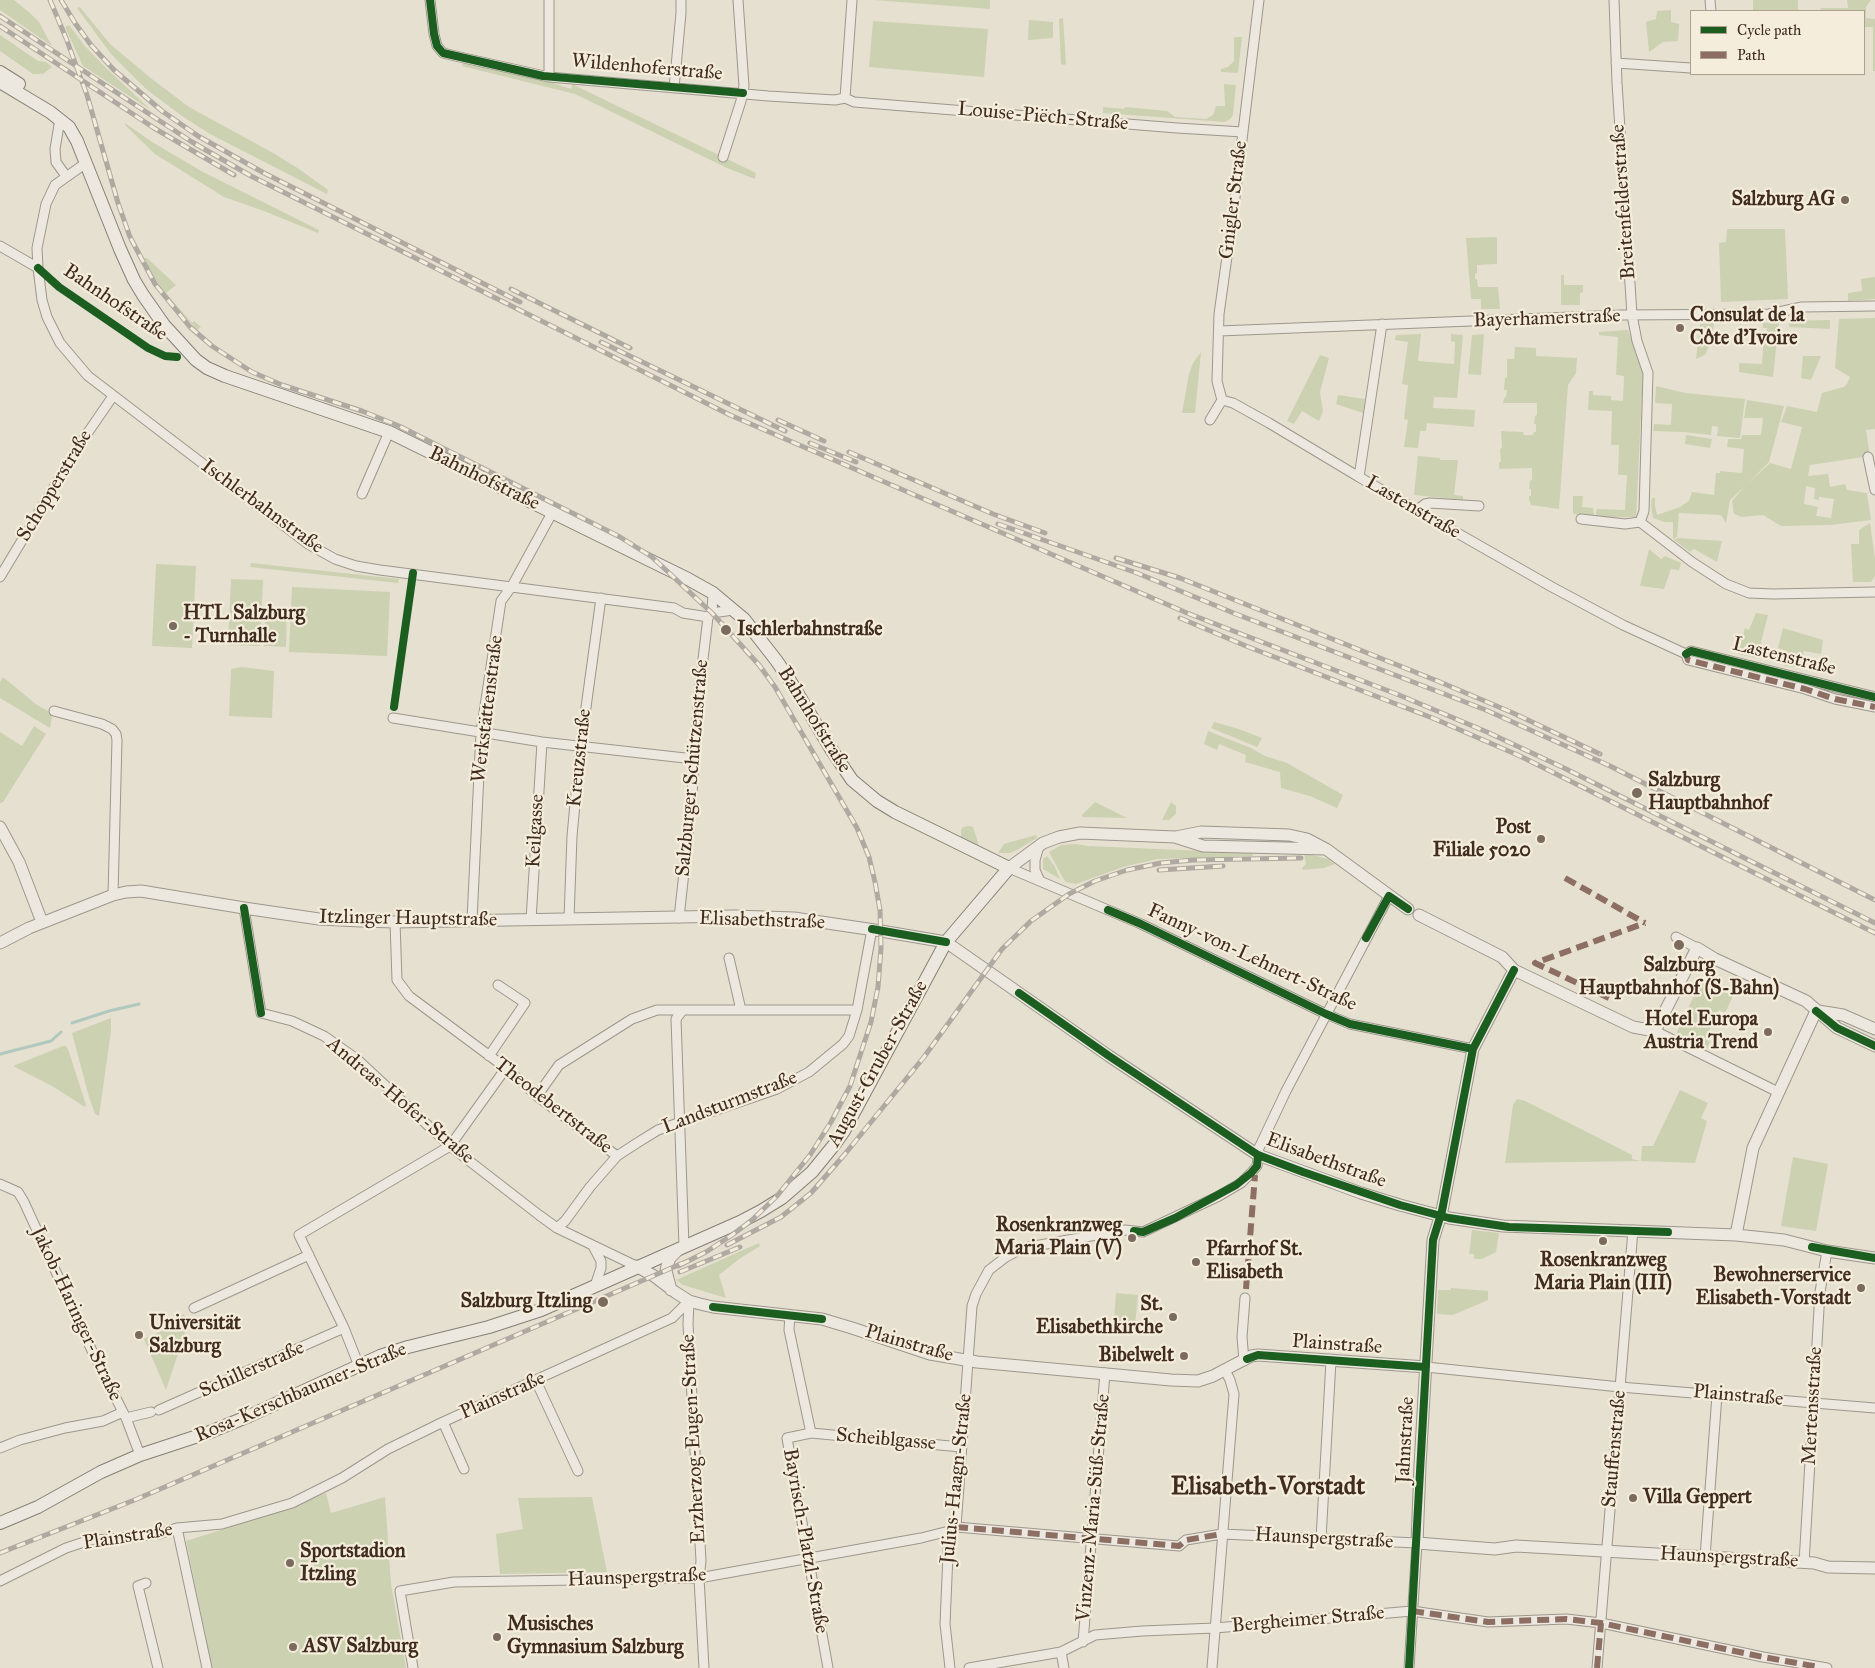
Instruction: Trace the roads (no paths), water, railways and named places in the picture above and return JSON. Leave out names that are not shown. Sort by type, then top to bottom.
[{"type":"main road","name":"Bahnhofstraße","points":[[0,72],[37,96],[68,128],[77,141],[120,249],[143,296],[164,325],[196,360],[207,368],[225,376],[389,432],[713,593],[744,619],[759,638],[789,679],[852,780],[877,801],[895,812]]},
{"type":"main road","name":"Bahnhofstraße","points":[[0,82],[55,115]]},
{"type":"main road","name":"Fanny-von-Lehnert-Straße","points":[[895,812],[1009,868]]},
{"type":"main road","name":"August-Gruber-Straße","points":[[636,1266],[761,1211],[800,1184],[824,1158],[844,1131],[946,942],[1009,868]]},
{"type":"main road","name":"Rosa-Kerschbaumer-Straße","points":[[0,1523],[38,1507],[101,1472],[140,1455],[210,1432],[250,1416],[380,1356],[489,1328],[518,1318],[595,1286],[636,1266]]},
{"type":"street","name":"Wildenhoferstraße","points":[[430,0],[434,34],[437,46],[443,53],[548,76],[835,100],[845,98]]},
{"type":"street","points":[[548,76],[549,0]]},
{"type":"street","points":[[674,88],[681,0]]},
{"type":"street","points":[[723,157],[743,93],[738,0]]},
{"type":"street","points":[[845,98],[852,0]]},
{"type":"street","name":"Gnigler Straße","points":[[1222,400],[1217,381],[1219,314],[1234,214],[1259,0]]},
{"type":"street","name":"Breitenfelderstraße","points":[[1614,0],[1616,63],[1632,315],[1648,373],[1644,511],[1640,522]]},
{"type":"street","points":[[1616,63],[1690,68]]},
{"type":"street","name":"Louise-Piëch-Straße","points":[[845,98],[854,102],[1243,132]]},
{"type":"street","points":[[55,115],[56,162],[66,176]]},
{"type":"street","name":"Ischlerbahnstraße","points":[[86,163],[55,184],[46,204],[37,248],[42,300],[47,317],[60,343],[88,376],[308,544],[335,559],[356,566],[380,570],[674,608],[682,613],[710,615],[733,610]]},
{"type":"street","points":[[0,246],[38,268]]},
{"type":"street","name":"Bayerhamerstraße","points":[[1219,331],[1632,315],[1768,314],[1802,307],[1875,306]]},
{"type":"street","points":[[1359,477],[1382,324]]},
{"type":"street","name":"Schopperstraße","points":[[0,577],[83,438],[113,396]]},
{"type":"street","points":[[1210,420],[1222,400]]},
{"type":"street","name":"Lastenstraße","points":[[1222,400],[1233,403],[1269,422],[1359,477],[1552,587],[1623,625],[1686,654],[1688,660],[1806,689],[1835,699],[1875,707]]},
{"type":"street","points":[[362,494],[389,432]]},
{"type":"street","points":[[1868,457],[1875,490]]},
{"type":"street","points":[[1417,510],[1430,503],[1478,506]]},
{"type":"street","name":"Werkstättenstraße","points":[[472,920],[481,732],[502,601],[552,513]]},
{"type":"street","points":[[1582,519],[1625,524],[1640,522],[1692,562],[1726,584],[1749,593],[1875,592]]},
{"type":"street","name":"Salzburger Schützenstraße","points":[[679,918],[692,808],[699,693],[713,593]]},
{"type":"street","name":"Kreuzstraße","points":[[569,919],[572,836],[580,746],[602,598]]},
{"type":"street","name":"Lastenstraße","points":[[1686,654],[1691,651],[1875,697]]},
{"type":"street","points":[[54,711],[102,724],[112,729],[116,734],[113,896]]},
{"type":"street","points":[[393,718],[542,742],[685,758],[695,756]]},
{"type":"street","name":"Keilgasse","points":[[531,920],[542,742]]},
{"type":"street","points":[[0,827],[19,862],[42,922]]},
{"type":"street","points":[[1009,868],[1039,846],[1059,837],[1080,833],[1174,837],[1203,846],[1326,849],[1408,909]]},
{"type":"street","points":[[1039,846],[1035,860],[1035,870],[1040,881]]},
{"type":"street","name":"Fanny-von-Lehnert-Straße","points":[[1009,868],[1141,924],[1350,1024],[1473,1049]]},
{"type":"street","name":"Itzlinger Hauptstraße","points":[[0,943],[42,922],[113,896],[126,892],[141,891],[319,919],[395,922],[679,918]]},
{"type":"street","name":"Julius-Haagn-Straße","points":[[950,1668],[945,1624],[952,1529],[962,1447],[972,1306],[982,1282],[989,1270],[997,1263],[1023,1248],[1125,1230],[1143,1232],[1194,1208],[1240,1183],[1257,1166],[1258,1148],[1389,896]]},
{"type":"street","name":"Andreas-Hofer-Straße","points":[[244,908],[261,1013],[292,1021],[324,1036],[358,1060],[450,1146],[557,1228],[636,1266],[689,1300]]},
{"type":"street","points":[[1419,914],[1502,957],[1514,970],[1633,1027],[1655,1031],[1778,1092]]},
{"type":"street","name":"Elisabethstraße","points":[[679,918],[735,916],[794,918],[946,942],[1117,1062],[1258,1155],[1362,1193],[1440,1215],[1509,1227],[1736,1235],[1784,1240],[1827,1251],[1875,1258]]},
{"type":"street","name":"Theodebertstraße","points":[[395,922],[397,980],[409,996],[506,1068],[536,1096],[618,1156]]},
{"type":"street","name":"Landsturmstraße","points":[[557,1228],[618,1156],[658,1130],[777,1089],[809,1072],[843,1044],[851,1031],[872,930]]},
{"type":"street","points":[[1676,937],[1715,960],[1806,1001],[1837,1028],[1875,1046]]},
{"type":"street","points":[[1655,1031],[1697,948]]},
{"type":"street","points":[[729,958],[741,1010]]},
{"type":"street","name":"Jahnstraße","points":[[1409,1668],[1433,1240],[1462,1112],[1473,1049],[1514,970]]},
{"type":"street","name":"Theodebertstraße","points":[[489,1056],[525,1003],[498,985]]},
{"type":"street","points":[[536,1096],[559,1065],[632,1018],[657,1010],[856,1010]]},
{"type":"street","points":[[671,1290],[666,1271],[667,1266],[670,1258],[682,1246],[676,1018],[682,1011]]},
{"type":"street","points":[[1816,1011],[1843,1015],[1875,1029]]},
{"type":"street","points":[[1736,1235],[1753,1148],[1816,1011]]},
{"type":"street","points":[[359,1366],[344,1328],[299,1235],[450,1146],[506,1068]]},
{"type":"street","name":"Jakob-Haringer-Straße","points":[[0,1184],[18,1192],[24,1202],[93,1353],[124,1415],[140,1455]]},
{"type":"street","name":"Stauffenstraße","points":[[1597,1668],[1633,1230]]},
{"type":"street","points":[[593,1246],[601,1261],[602,1268],[595,1286]]},
{"type":"street","name":"Mertensstraße","points":[[1804,1563],[1820,1292],[1827,1251]]},
{"type":"street","points":[[194,1308],[309,1255]]},
{"type":"street","points":[[1244,1361],[1242,1336],[1246,1298]]},
{"type":"street","name":"Plainstraße","points":[[0,1581],[66,1548],[90,1540],[159,1534],[177,1528],[222,1524],[292,1503],[342,1478],[388,1449],[443,1422],[672,1318],[689,1300],[713,1307],[822,1319],[930,1354],[968,1361],[1172,1380],[1198,1381],[1213,1376],[1251,1356],[1258,1356],[1426,1367],[1620,1387],[1875,1408]]},
{"type":"street","name":"Erzherzog-Eugen-Straße","points":[[689,1300],[688,1338],[701,1561],[699,1578],[704,1668]]},
{"type":"street","name":"Bayrisch-Platzl-Straße","points":[[790,1315],[789,1330],[811,1433],[787,1438],[828,1668]]},
{"type":"street","name":"Schillerstraße","points":[[0,1448],[20,1440],[65,1428],[124,1415],[155,1411],[344,1328]]},
{"type":"street","points":[[1322,1539],[1330,1361]]},
{"type":"street","points":[[1212,1668],[1234,1394],[1225,1370]]},
{"type":"street","name":"Vinzenz-Maria-Süß-Straße","points":[[1083,1642],[1105,1373]]},
{"type":"street","points":[[536,1381],[578,1471]]},
{"type":"street","points":[[1705,1557],[1717,1395]]},
{"type":"street","points":[[443,1422],[464,1469]]},
{"type":"street","name":"Scheiblgasse","points":[[811,1433],[962,1447]]},
{"type":"street","points":[[177,1528],[207,1668]]},
{"type":"street","name":"Haunspergstraße","points":[[413,1668],[400,1591],[454,1582],[699,1578],[920,1538],[952,1529],[1179,1546],[1186,1540],[1222,1534],[1417,1543],[1495,1549],[1516,1546],[1875,1568]]},
{"type":"street","points":[[146,1583],[138,1586],[158,1668]]},
{"type":"street","name":"Bergheimer Straße","points":[[969,1668],[1062,1652],[1095,1635],[1215,1628],[1412,1611],[1488,1622],[1566,1619],[1600,1623],[1763,1657],[1828,1668]]},
{"type":"street","points":[[1062,1652],[1064,1668]]},
{"type":"waterway","points":[[72,1023],[139,1004]]},
{"type":"waterway","points":[[0,1054],[51,1041],[61,1032]]},
{"type":"railway","points":[[50,0],[87,95],[118,203],[130,237],[155,284],[190,327],[212,346],[252,372],[282,385],[362,411],[399,426],[620,537],[652,557],[712,613],[759,665],[775,687],[857,828],[869,857],[875,882],[880,910],[881,948],[878,987],[871,1022],[850,1086],[831,1122],[810,1155],[777,1196],[752,1220],[732,1235],[706,1252],[678,1266]]},
{"type":"railway","points":[[61,0],[91,45],[114,70],[162,111],[198,136],[264,173],[520,302]]},
{"type":"railway","points":[[0,16],[192,142],[251,176],[730,415],[1187,613],[1399,695],[1487,732],[1564,768],[1875,923]]},
{"type":"railway","points":[[0,26],[154,128],[234,175]]},
{"type":"railway","points":[[511,289],[630,348]]},
{"type":"railway","points":[[601,342],[785,431]]},
{"type":"railway","points":[[778,420],[824,441]]},
{"type":"railway","points":[[810,443],[856,462]]},
{"type":"railway","points":[[849,452],[993,514],[1045,533]]},
{"type":"railway","points":[[998,524],[1137,573],[1236,614],[1486,710],[1610,766],[1875,900]]},
{"type":"railway","points":[[1116,558],[1180,578],[1440,682],[1513,713],[1600,754]]},
{"type":"railway","points":[[1180,618],[1246,646],[1435,719],[1520,756],[1875,933]]},
{"type":"railway","points":[[727,1245],[781,1217],[811,1193],[924,1057],[1002,949],[1031,921],[1069,894],[1095,881],[1127,870],[1161,863],[1193,860],[1301,858]]},
{"type":"railway","points":[[1159,870],[1223,866]]},
{"type":"railway","points":[[680,1272],[740,1247]]},
{"type":"railway","points":[[0,1553],[137,1499],[683,1263]]},
{"type":"place","name":"Salzburg AG","points":[[1845,200]]},
{"type":"place","name":"Consulat de la Côte d'Ivoire","points":[[1680,328]]},
{"type":"place","name":"HTL Salzburg - Turnhalle","points":[[173,626]]},
{"type":"place","name":"Ischlerbahnstraße","points":[[726,630]]},
{"type":"place","name":"Salzburg Hauptbahnhof","points":[[1637,793]]},
{"type":"place","name":"Post Filiale 5020","points":[[1541,839]]},
{"type":"place","name":"Salzburg Hauptbahnhof (S-Bahn)","points":[[1679,945]]},
{"type":"place","name":"Hotel Europa Austria Trend","points":[[1768,1032]]},
{"type":"place","name":"Rosenkranzweg Maria Plain (V)","points":[[1132,1238]]},
{"type":"place","name":"Rosenkranzweg Maria Plain (III)","points":[[1603,1241]]},
{"type":"place","name":"Pfarrhof St. Elisabeth","points":[[1196,1262]]},
{"type":"place","name":"Bewohnerservice Elisabeth-Vorstadt","points":[[1861,1288]]},
{"type":"place","name":"Salzburg Itzling","points":[[603,1302]]},
{"type":"place","name":"St. Elisabethkirche","points":[[1173,1317]]},
{"type":"place","name":"Universität Salzburg","points":[[139,1335]]},
{"type":"place","name":"Bibelwelt","points":[[1184,1356]]},
{"type":"place","name":"Villa Geppert","points":[[1633,1498]]},
{"type":"place","name":"Sportstadion Itzling","points":[[290,1563]]},
{"type":"place","name":"Musisches Gymnasium Salzburg","points":[[497,1637]]},
{"type":"place","name":"ASV Salzburg","points":[[293,1647]]},
{"type":"district","name":"Elisabeth-Vorstadt","points":[[1268,1488]]}]
